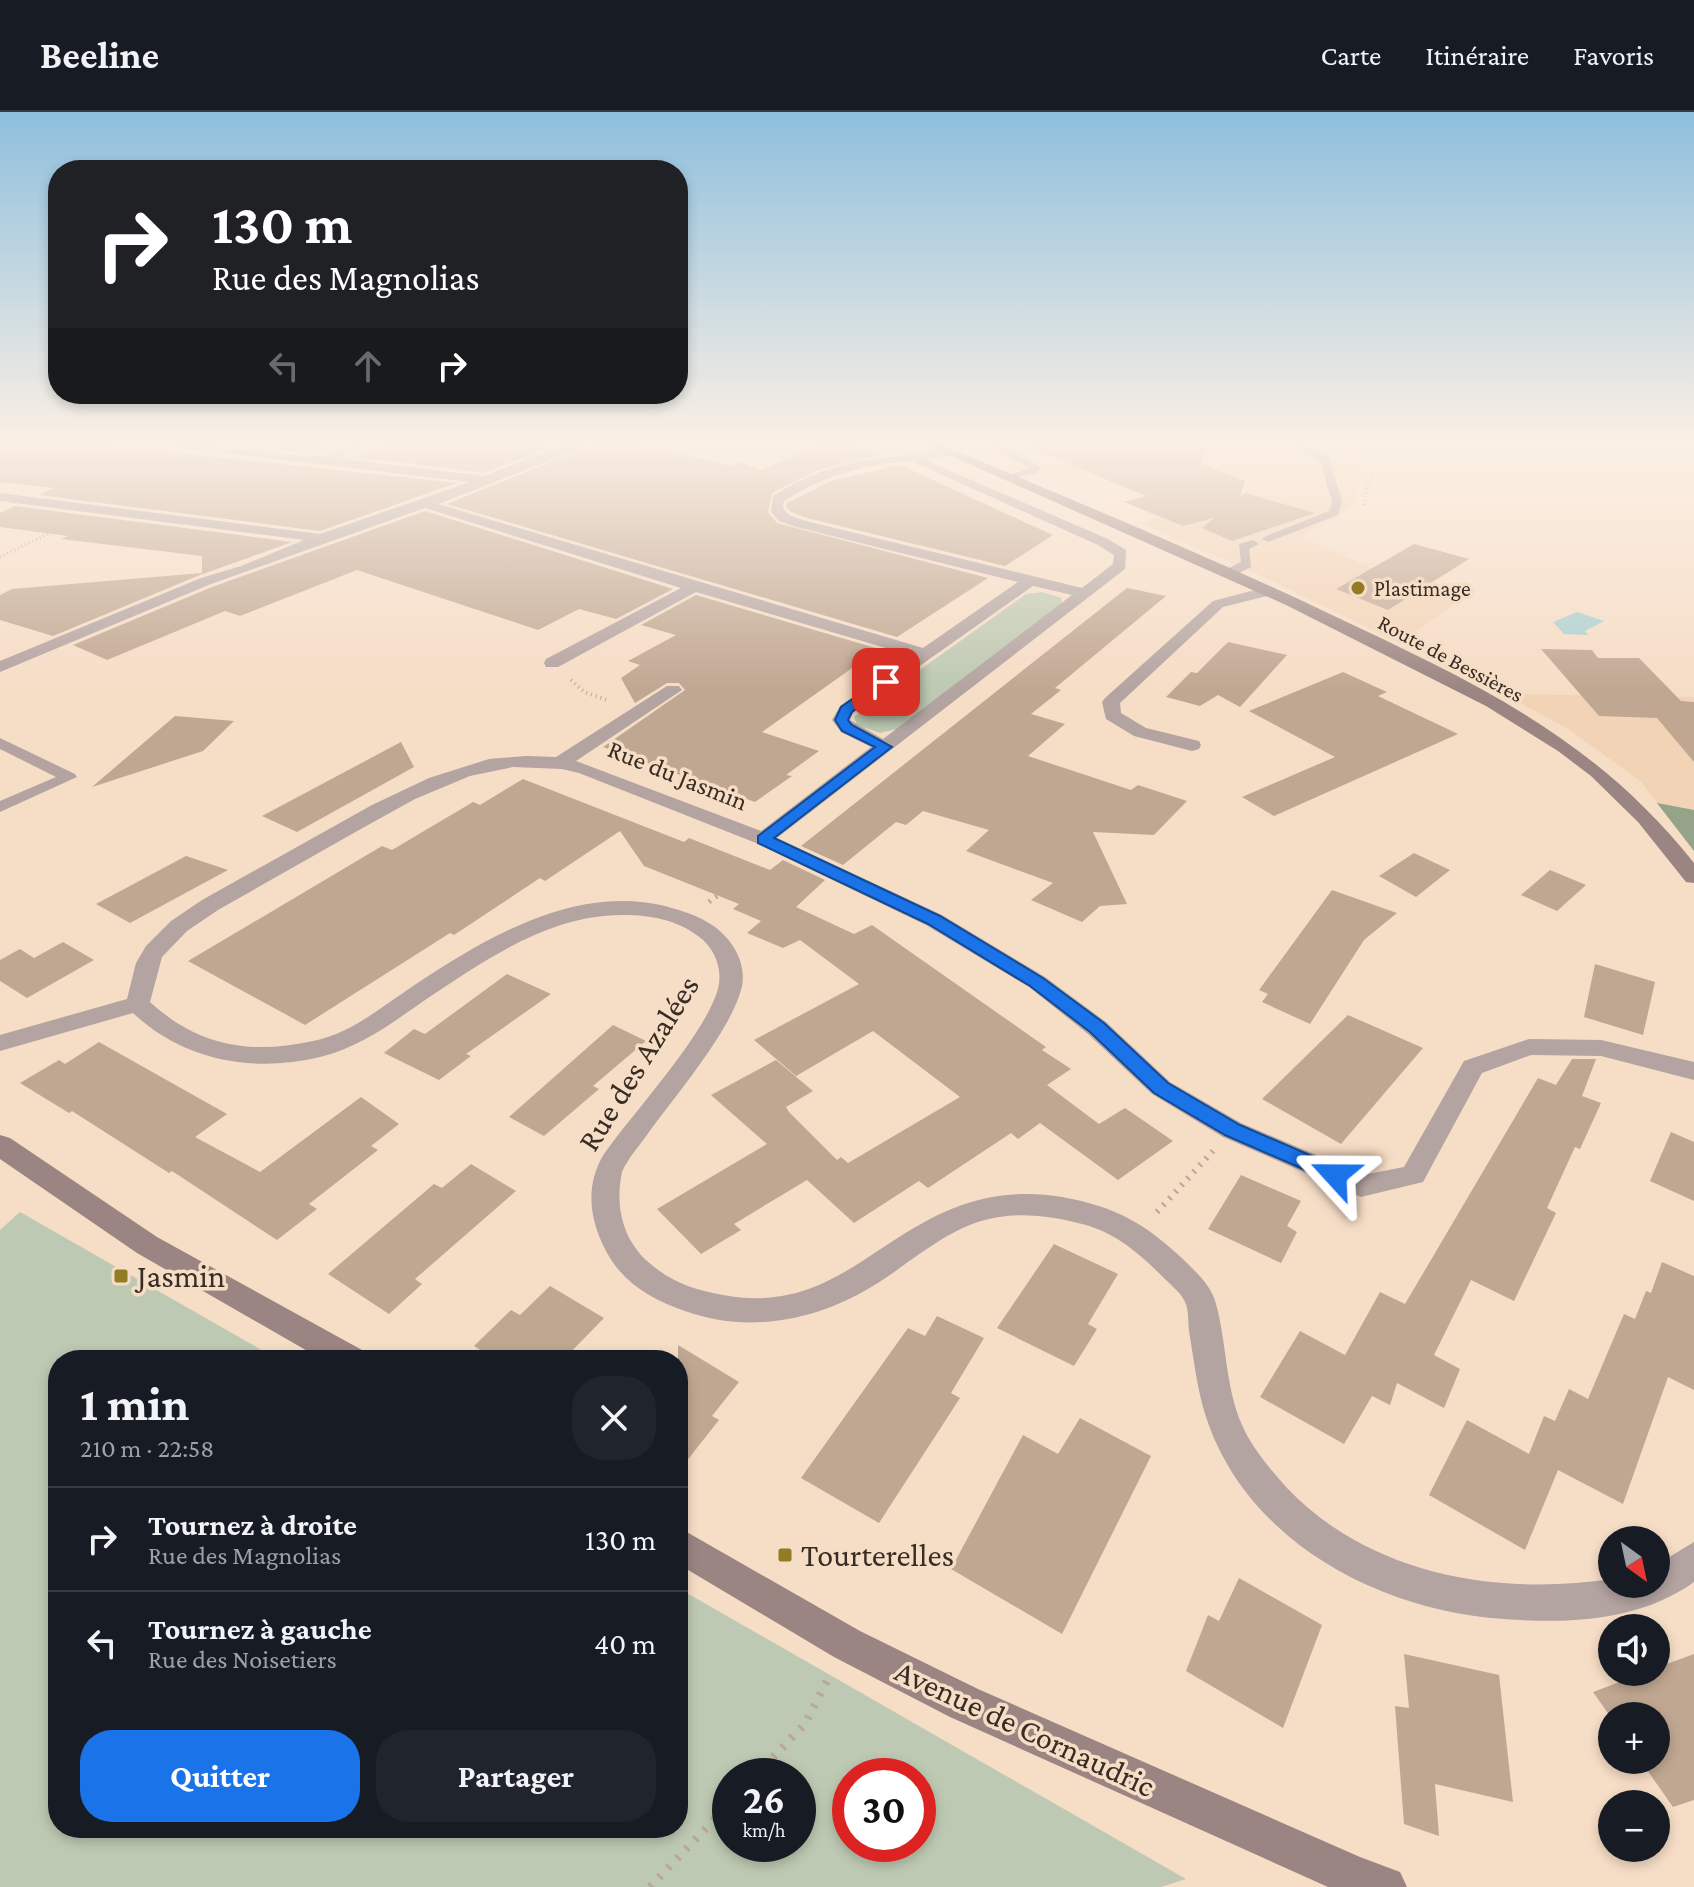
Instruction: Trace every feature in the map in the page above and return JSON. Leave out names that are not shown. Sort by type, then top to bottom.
[{"type":"main road","name":"Route de Bessières","points":[[1118,525],[1270,591],[1448,679],[1554,741],[1625,796],[1694,877]]},
{"type":"main road","points":[[0,1145],[147,1245],[333,1350]]},
{"type":"main road","name":"Avenue de Cornaudric","points":[[688,1550],[847,1644],[964,1703],[1362,1884]]},
{"type":"street","points":[[220,525],[321,538]]},
{"type":"street","points":[[0,667],[140,607],[361,525]]},
{"type":"street","points":[[493,525],[925,654]]},
{"type":"street","points":[[804,525],[1084,593]]},
{"type":"street","points":[[773,844],[885,747],[1120,566],[1121,553],[1064,525]]},
{"type":"street","points":[[885,747],[847,728],[841,720],[846,710],[1030,581]]},
{"type":"street","points":[[552,663],[694,587]]},
{"type":"street","points":[[1192,745],[1140,732],[1112,715],[1111,702],[1218,604],[1270,591]]},
{"type":"street","points":[[562,762],[673,690]]},
{"type":"street","name":"Rue du Jasmin","points":[[138,1004],[152,953],[168,935],[220,901],[369,816],[452,776],[513,761],[562,762],[653,794],[773,844],[934,920],[1037,982],[1097,1028],[1161,1088],[1232,1130],[1361,1186],[1413,1175],[1473,1067],[1529,1047],[1601,1048],[1694,1071]]},
{"type":"street","name":"Rue des Azalées","points":[[138,1004],[171,1033],[211,1050],[261,1056],[314,1052],[364,1031],[519,934],[558,919],[585,910],[636,908],[685,919],[713,934],[728,954],[730,992],[702,1039],[608,1171],[606,1224],[627,1261],[662,1290],[710,1309],[784,1308],[838,1293],[935,1231],[985,1209],[1040,1205],[1085,1212],[1137,1234],[1199,1296],[1215,1391],[1233,1443],[1271,1497],[1337,1552],[1397,1580],[1491,1601],[1522,1602],[1584,1603],[1656,1585],[1694,1560]]},
{"type":"street","points":[[0,1043],[138,1004]]},
{"type":"lane","points":[[1268,539],[1304,525]]},
{"type":"lane","points":[[1229,573],[1247,564],[1243,547],[1253,544]]},
{"type":"lane","points":[[0,743],[69,777],[0,807]]},
{"type":"path","points":[[0,557],[66,525]]},
{"type":"path","points":[[552,663],[584,692],[638,710]]},
{"type":"path","points":[[685,919],[773,844]]},
{"type":"path","points":[[1137,1234],[1232,1130]]},
{"type":"path","points":[[772,1758],[805,1724],[847,1644]]},
{"type":"path","points":[[650,1887],[712,1822]]},
{"type":"shaded area","points":[[1144,525],[1323,525],[1300,537],[1455,604],[1400,643],[1255,573]]},
{"type":"shaded area","points":[[1504,694],[1694,697],[1694,851],[1641,782],[1570,730]]},
{"type":"green space","points":[[1042,592],[1062,598],[1061,604],[901,728],[880,733],[857,725],[854,717],[1026,594]]},
{"type":"green space","points":[[1657,803],[1694,810],[1694,851]]},
{"type":"green space","points":[[20,1212],[262,1350],[48,1350],[48,1838],[688,1838],[688,1594],[1186,1879],[1161,1887],[0,1887],[0,1230]]},
{"type":"water","points":[[1577,612],[1604,621],[1585,631],[1588,635],[1564,634],[1553,622]]},
{"type":"building","points":[[160,525],[292,542],[200,575],[53,636],[0,620],[0,595],[12,589],[202,573],[202,556],[61,539],[68,536],[0,527]]},
{"type":"building","points":[[272,525],[338,525],[320,531]]},
{"type":"building","points":[[386,525],[469,525],[673,589],[616,619],[579,609],[538,630],[357,570],[240,616],[225,611],[107,660],[73,645],[212,587]]},
{"type":"building","points":[[517,525],[784,525],[988,578],[897,637]]},
{"type":"building","points":[[835,525],[1031,525],[1053,535],[1005,566]]},
{"type":"building","points":[[1206,525],[1280,525],[1232,541],[1202,528]]},
{"type":"building","points":[[1414,544],[1469,559],[1388,610],[1336,589]]},
{"type":"building","points":[[1127,588],[1166,596],[1055,688],[1061,690],[1031,714],[1065,724],[1028,756],[1131,790],[1138,785],[1187,801],[1154,835],[1093,832],[1127,904],[1100,906],[1082,922],[1031,900],[1053,883],[966,851],[989,830],[923,811],[906,825],[896,822],[843,865],[801,846]]},
{"type":"building","points":[[696,595],[879,649],[762,732],[819,751],[786,775],[792,776],[755,802],[603,747],[685,690],[679,683],[667,683],[635,703],[621,678],[640,665],[628,661],[676,635],[641,625]]},
{"type":"building","points":[[1228,642],[1287,655],[1240,707],[1218,695],[1200,706],[1166,697],[1191,672],[1197,673]]},
{"type":"building","points":[[1541,649],[1592,650],[1598,658],[1639,658],[1681,701],[1694,702],[1694,762],[1657,718],[1599,716]]},
{"type":"building","points":[[1343,672],[1387,692],[1378,696],[1458,734],[1274,816],[1242,797],[1335,757],[1249,711]]},
{"type":"building","points":[[175,716],[234,721],[203,751],[92,787]]},
{"type":"building","points":[[401,742],[414,767],[297,832],[262,816]]},
{"type":"building","points":[[523,779],[684,842],[689,838],[770,870],[783,860],[825,880],[796,907],[854,934],[872,925],[1046,1047],[1042,1050],[1071,1069],[1047,1085],[1099,1124],[1125,1108],[1173,1141],[1118,1180],[1040,1123],[1018,1139],[1011,1133],[928,1188],[919,1181],[854,1223],[807,1180],[734,1224],[741,1230],[701,1254],[657,1209],[767,1144],[711,1095],[776,1060],[813,1091],[786,1107],[789,1112],[837,1160],[841,1157],[848,1163],[960,1097],[873,1031],[796,1076],[754,1040],[859,984],[800,940],[783,948],[747,933],[761,921],[733,909],[739,904],[644,866],[620,831],[545,881],[540,878],[454,935],[450,933],[305,1025],[188,961],[382,846],[392,850],[473,802],[480,805]]},
{"type":"building","points":[[1414,853],[1450,870],[1416,897],[1379,876]]},
{"type":"building","points":[[186,856],[228,870],[130,923],[96,904]]},
{"type":"building","points":[[1550,870],[1586,885],[1557,911],[1521,895]]},
{"type":"building","points":[[1332,890],[1397,913],[1364,940],[1310,1024],[1262,1002],[1268,994],[1259,990]]},
{"type":"building","points":[[63,942],[94,960],[27,998],[0,981],[0,960],[20,949],[34,958]]},
{"type":"building","points":[[1595,964],[1655,982],[1643,1035],[1584,1017]]},
{"type":"building","points":[[507,974],[551,994],[466,1054],[471,1056],[439,1080],[384,1053],[414,1029],[425,1034]]},
{"type":"building","points":[[1348,1015],[1423,1048],[1341,1144],[1262,1099]]},
{"type":"building","points":[[613,1025],[646,1041],[593,1086],[599,1089],[544,1136],[509,1117]]},
{"type":"building","points":[[99,1042],[227,1114],[195,1137],[260,1172],[361,1097],[399,1124],[371,1146],[378,1150],[309,1204],[317,1209],[277,1240],[172,1171],[169,1173],[72,1111],[69,1113],[20,1083],[59,1060],[65,1064]]},
{"type":"building","points":[[1572,1059],[1596,1059],[1582,1096],[1601,1103],[1580,1149],[1575,1147],[1547,1208],[1556,1213],[1514,1301],[1471,1280],[1434,1355],[1460,1369],[1444,1408],[1397,1383],[1390,1405],[1372,1396],[1344,1444],[1260,1397],[1300,1331],[1345,1355],[1380,1292],[1405,1304],[1538,1078],[1556,1085]]},
{"type":"building","points":[[1671,1132],[1694,1142],[1694,1201],[1650,1181]]},
{"type":"building","points":[[471,1164],[516,1191],[415,1279],[422,1284],[389,1314],[328,1274],[434,1184],[442,1188]]},
{"type":"building","points":[[1241,1175],[1301,1201],[1287,1226],[1297,1232],[1281,1263],[1208,1229]]},
{"type":"building","points":[[1054,1244],[1118,1274],[1088,1324],[1097,1329],[1074,1366],[997,1328]]},
{"type":"building","points":[[1662,1262],[1694,1276],[1694,1390],[1668,1377],[1623,1504],[1558,1470],[1525,1550],[1429,1495],[1467,1420],[1529,1454],[1544,1416],[1555,1421],[1569,1389],[1588,1399],[1624,1314],[1635,1319],[1646,1291],[1651,1293]]},
{"type":"building","points":[[550,1286],[604,1318],[573,1350],[480,1350],[474,1346],[511,1310],[520,1315]]},
{"type":"building","points":[[937,1316],[984,1338],[951,1393],[960,1398],[879,1523],[801,1478],[908,1328],[925,1336]]},
{"type":"building","points":[[688,1351],[739,1382],[712,1416],[719,1420],[688,1459]]},
{"type":"building","points":[[1080,1418],[1151,1456],[1062,1634],[951,1569],[1023,1435],[1058,1454]]},
{"type":"building","points":[[1239,1578],[1322,1625],[1283,1728],[1186,1671],[1208,1615],[1219,1621]]},
{"type":"building","points":[[1404,1654],[1499,1675],[1513,1802],[1435,1784],[1439,1836],[1404,1824],[1395,1706],[1409,1708]]},
{"type":"building","points":[[1694,1654],[1694,1800],[1673,1807],[1670,1790],[1661,1790],[1650,1774],[1670,1774],[1670,1702],[1600,1702],[1593,1692],[1609,1686],[1670,1686],[1670,1663]]},
{"type":"place","name":"Plastimage","points":[[1358,588]]},
{"type":"place","name":"Jasmin","points":[[121,1276]]},
{"type":"place","name":"Tourterelles","points":[[785,1555]]},
{"type":"route","points":[[886,682],[846,710],[841,720],[847,728],[885,747],[763,839],[934,920],[1037,982],[1097,1028],[1161,1088],[1232,1130],[1335,1175]]}]
